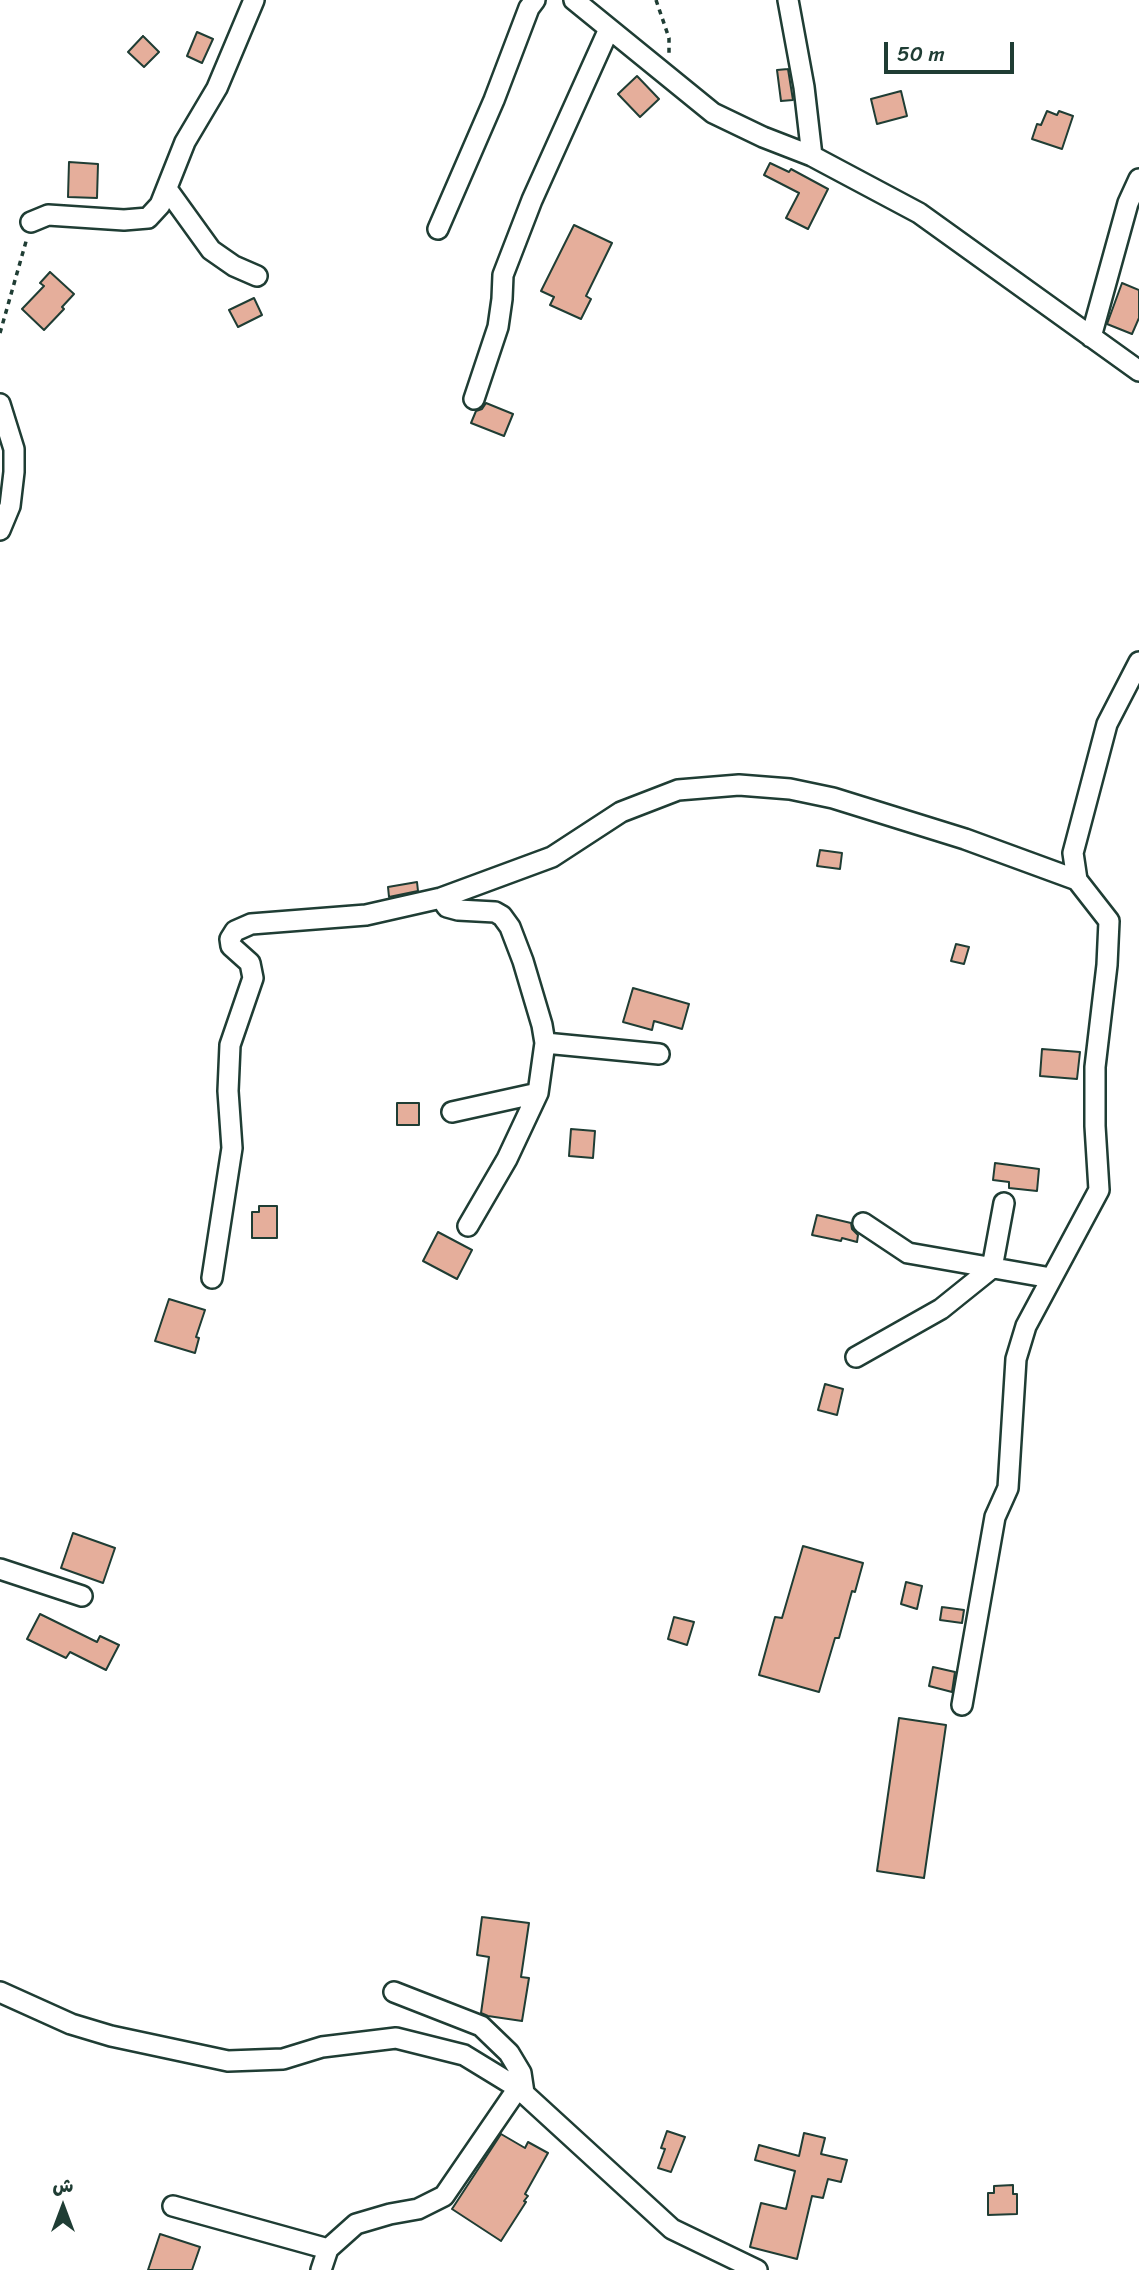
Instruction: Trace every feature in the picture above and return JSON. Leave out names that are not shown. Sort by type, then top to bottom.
[{"type":"street","points":[[31,222],[48,215],[124,220],[148,218],[160,205],[185,142],[218,88],[254,0]]},
{"type":"street","points":[[438,229],[494,100],[529,8],[535,0]]},
{"type":"street","points":[[574,0],[713,113],[812,156],[919,213],[1139,371]]},
{"type":"street","points":[[788,0],[804,87],[812,156]]},
{"type":"street","points":[[474,399],[498,327],[503,275],[532,200],[609,29]]},
{"type":"street","points":[[1091,337],[1128,203],[1139,179]]},
{"type":"street","points":[[167,189],[211,250],[234,267],[257,276]]},
{"type":"street","points":[[0,404],[14,449],[10,506],[0,530]]},
{"type":"street","points":[[962,1705],[995,1517],[1008,1488],[1016,1359],[1026,1326],[1099,1190],[1095,1067],[1107,965],[1109,921],[1077,880],[1073,853],[1107,724],[1139,662]]},
{"type":"street","points":[[212,1278],[232,1148],[228,1091],[230,1045],[253,978],[250,963],[231,946],[230,939],[234,931],[251,924],[366,915],[442,898],[552,857],[621,812],[678,790],[739,785],[790,789],[833,798],[965,839],[1077,880]]},
{"type":"street","points":[[442,898],[447,907],[458,910],[495,912],[502,916],[510,927],[523,961],[545,1043],[538,1094],[507,1159],[468,1226]]},
{"type":"street","points":[[545,1043],[659,1054]]},
{"type":"street","points":[[452,1112],[538,1094]]},
{"type":"street","points":[[856,1357],[941,1309],[992,1268],[1004,1203]]},
{"type":"street","points":[[863,1223],[908,1253],[1051,1278]]},
{"type":"street","points":[[0,1569],[82,1596]]},
{"type":"street","points":[[0,1992],[84,2028],[228,2061],[283,2059],[322,2047],[396,2038],[464,2054],[521,2090],[672,2229],[757,2270]]},
{"type":"street","points":[[321,2270],[328,2249],[356,2224],[390,2214],[418,2210],[444,2196],[521,2090],[522,2073],[509,2053],[481,2026],[394,1992]]},
{"type":"street","points":[[173,2206],[328,2249]]},
{"type":"path","points":[[656,0],[669,38],[669,56],[659,67]]},
{"type":"path","points":[[0,333],[31,222]]},
{"type":"building","points":[[197,32],[213,39],[202,63],[187,56]]},
{"type":"building","points":[[143,36],[159,52],[144,67],[128,52]]},
{"type":"building","points":[[788,69],[793,100],[781,101],[777,70]]},
{"type":"building","points":[[637,76],[659,99],[640,117],[618,94]]},
{"type":"building","points":[[901,91],[907,116],[877,124],[871,99]]},
{"type":"building","points":[[1047,111],[1057,115],[1059,111],[1073,116],[1062,149],[1032,139],[1037,124],[1041,125]]},
{"type":"building","points":[[69,162],[98,164],[97,198],[68,197]]},
{"type":"building","points":[[770,163],[789,172],[791,169],[828,189],[808,229],[786,218],[799,193],[764,175]]},
{"type":"building","points":[[574,225],[612,243],[586,296],[591,299],[581,319],[550,305],[554,297],[541,291]]},
{"type":"building","points":[[50,272],[74,294],[44,330],[22,309],[44,286],[40,283]]},
{"type":"building","points":[[1122,283],[1139,290],[1139,318],[1132,334],[1107,324]]},
{"type":"building","points":[[254,298],[262,315],[238,327],[229,310]]},
{"type":"building","points":[[486,403],[513,414],[504,436],[471,423],[476,411],[482,409]]},
{"type":"building","points":[[820,850],[842,853],[840,869],[817,866]]},
{"type":"building","points":[[417,882],[418,891],[389,897],[388,887]]},
{"type":"building","points":[[956,944],[969,947],[964,964],[951,961]]},
{"type":"building","points":[[633,988],[689,1004],[682,1029],[654,1021],[652,1030],[623,1022]]},
{"type":"building","points":[[1042,1049],[1080,1052],[1077,1079],[1040,1076]]},
{"type":"building","points":[[397,1103],[419,1103],[419,1125],[397,1125]]},
{"type":"building","points":[[571,1129],[595,1131],[593,1158],[569,1156]]},
{"type":"building","points":[[995,1163],[1039,1169],[1037,1191],[1009,1188],[1009,1182],[993,1180]]},
{"type":"building","points":[[259,1206],[277,1206],[277,1238],[252,1238],[252,1212],[259,1212]]},
{"type":"building","points":[[817,1215],[851,1223],[852,1229],[858,1235],[857,1242],[812,1235]]},
{"type":"building","points":[[438,1232],[472,1250],[457,1279],[423,1261]]},
{"type":"building","points":[[169,1299],[205,1310],[196,1337],[199,1338],[195,1353],[155,1341]]},
{"type":"building","points":[[825,1384],[843,1389],[837,1415],[818,1410]]},
{"type":"building","points":[[73,1533],[115,1548],[103,1583],[61,1568]]},
{"type":"building","points":[[803,1546],[863,1563],[839,1638],[835,1638],[819,1692],[759,1675],[775,1617],[782,1618]]},
{"type":"building","points":[[906,1582],[922,1586],[917,1609],[901,1604]]},
{"type":"building","points":[[942,1607],[964,1610],[962,1623],[940,1620]]},
{"type":"building","points":[[40,1614],[97,1642],[100,1636],[119,1645],[106,1670],[70,1652],[66,1658],[27,1639]]},
{"type":"building","points":[[674,1617],[694,1622],[687,1645],[668,1639]]},
{"type":"building","points":[[933,1667],[955,1672],[952,1692],[929,1686]]},
{"type":"building","points":[[899,1718],[946,1725],[924,1878],[877,1871]]},
{"type":"building","points":[[482,1917],[529,1923],[521,1977],[529,1978],[522,2021],[481,2013],[489,1957],[477,1955]]},
{"type":"building","points":[[667,2131],[685,2137],[671,2172],[658,2168],[665,2149],[661,2148]]},
{"type":"building","points":[[804,2133],[825,2138],[821,2154],[847,2160],[841,2182],[828,2179],[823,2198],[812,2196],[797,2259],[750,2247],[761,2203],[786,2209],[795,2171],[755,2160],[759,2145],[799,2156]]},
{"type":"building","points":[[501,2134],[525,2148],[528,2142],[548,2153],[525,2194],[528,2196],[524,2201],[526,2202],[501,2241],[452,2209]]},
{"type":"building","points":[[1013,2185],[1013,2194],[1017,2194],[1017,2214],[988,2215],[988,2193],[994,2193],[994,2186]]},
{"type":"building","points":[[160,2234],[200,2247],[192,2270],[148,2270]]}]
